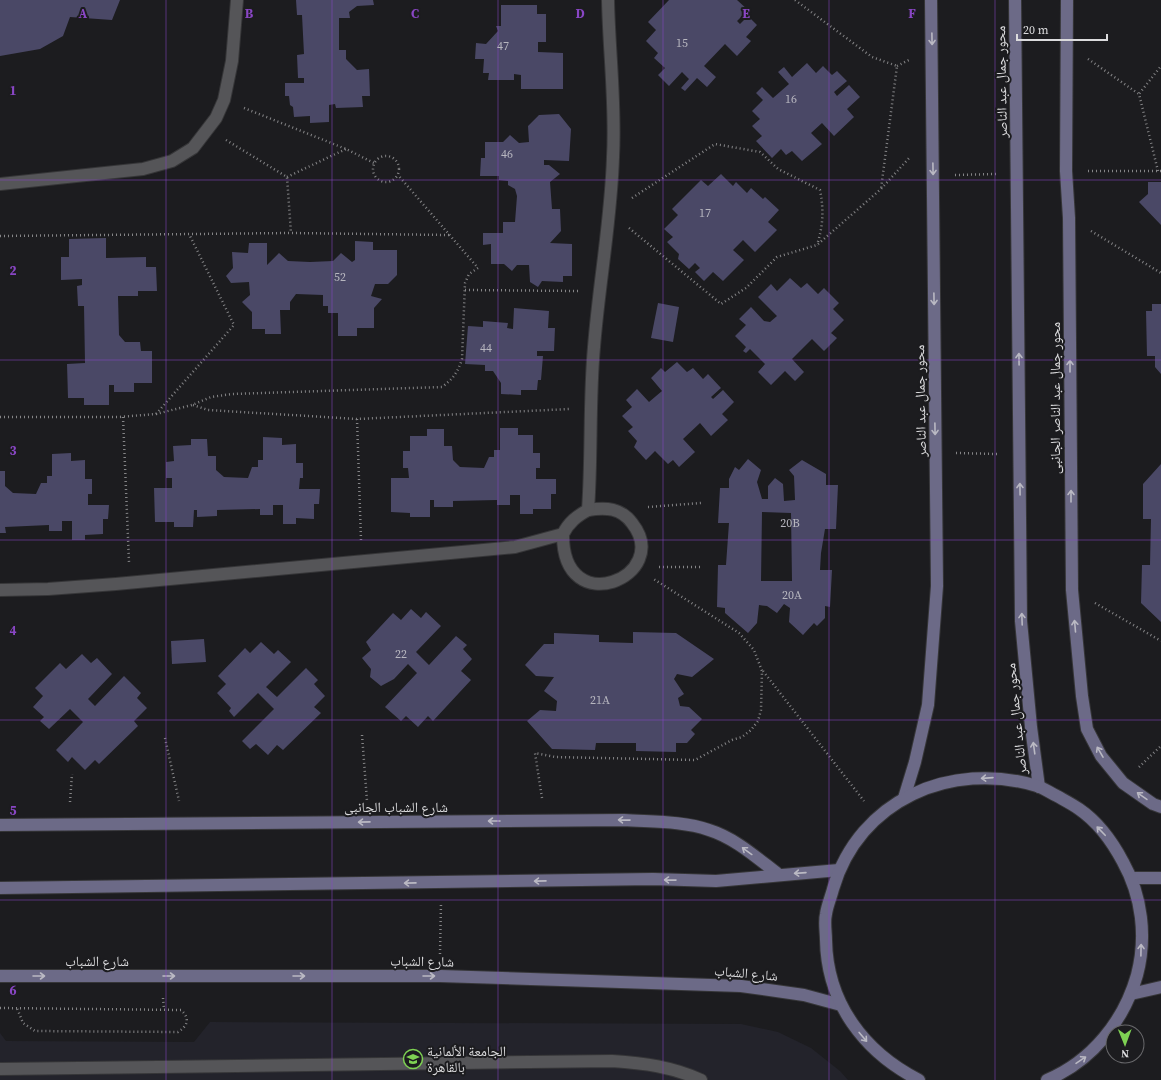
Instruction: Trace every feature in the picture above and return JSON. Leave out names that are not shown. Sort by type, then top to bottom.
[{"type":"main road","name":"محور جمال عبد الناصر","points":[[904,798],[915,762],[928,705],[937,586],[931,0]]},
{"type":"main road","name":"محور جمال عبد الناصر","points":[[1015,0],[1021,621],[1031,726],[1039,787]]},
{"type":"main road","name":"محور جمال عبد الناصر الجانبى","points":[[1067,0],[1066,171],[1069,218],[1072,590],[1082,696],[1087,729],[1101,756],[1123,783]]},
{"type":"main road","points":[[919,1080],[893,1066],[863,1039],[840,1006],[826,961],[826,914],[839,870],[855,842],[877,817],[904,798],[947,781],[993,777],[1039,787],[1080,809],[1113,842],[1132,878],[1142,916],[1142,956],[1131,994],[1114,1027],[1089,1054],[1054,1078]]},
{"type":"main road","points":[[1123,783],[1153,804],[1161,807]]},
{"type":"main road","name":"شارع الشباب الجانبى","points":[[0,825],[624,820],[673,823],[709,830],[738,845],[778,874]]},
{"type":"main road","points":[[0,888],[653,879],[716,881],[778,874],[839,870]]},
{"type":"main road","points":[[1132,878],[1161,878]]},
{"type":"main road","name":"شارع الشباب","points":[[0,976],[440,976],[741,986],[804,995],[840,1006]]},
{"type":"main road","points":[[1131,994],[1161,987]]},
{"type":"main road","points":[[893,1066],[899,1080]]},
{"type":"street","points":[[0,184],[143,170],[172,162],[193,148],[216,118],[224,100],[232,61],[237,0]]},
{"type":"street","points":[[588,510],[591,461],[589,408],[599,291],[610,212],[614,156],[613,88],[608,0]]},
{"type":"street","points":[[602,508],[615,510],[628,517],[636,528],[641,541],[640,555],[634,567],[625,577],[612,584],[598,584],[584,581],[574,572],[566,561],[563,547],[563,534],[568,525],[579,515],[588,510],[602,508]]},
{"type":"street","points":[[0,590],[48,590],[515,546],[563,534]]},
{"type":"street","points":[[0,1070],[130,1075],[612,1061],[665,1067],[702,1080]]},
{"type":"path","points":[[795,0],[872,57],[897,66],[881,189]]},
{"type":"path","points":[[1066,171],[1159,171],[1139,94],[1067,43]]},
{"type":"path","points":[[1139,94],[1161,66]]},
{"type":"path","points":[[224,100],[346,149],[374,163]]},
{"type":"path","points":[[208,129],[287,177]]},
{"type":"path","points":[[817,245],[823,228],[824,209],[820,190],[778,169],[760,152],[715,144],[610,212],[721,304],[746,288],[777,257],[817,245],[881,189],[932,131]]},
{"type":"path","points":[[287,177],[346,149]]},
{"type":"path","points":[[385,156],[392,157],[398,162],[400,168],[398,175],[394,180],[387,183],[380,181],[375,177],[373,170],[374,163],[379,158],[385,156]]},
{"type":"path","points":[[933,176],[1017,174]]},
{"type":"path","points":[[0,417],[124,416],[156,414],[192,405],[211,397],[232,394],[442,387],[451,380],[458,371],[462,359],[465,290],[469,274],[478,268],[398,175]]},
{"type":"path","points":[[287,177],[291,232]]},
{"type":"path","points":[[1069,218],[1161,273]]},
{"type":"path","points":[[0,236],[291,232],[449,235]]},
{"type":"path","points":[[156,414],[234,325],[189,234]]},
{"type":"path","points":[[465,290],[599,291]]},
{"type":"path","points":[[192,405],[208,410],[357,419],[589,408]]},
{"type":"path","points":[[124,416],[130,582]]},
{"type":"path","points":[[357,419],[362,560]]},
{"type":"path","points":[[936,453],[1020,454]]},
{"type":"path","points":[[615,510],[701,503]]},
{"type":"path","points":[[634,567],[700,567]]},
{"type":"path","points":[[634,567],[739,633],[754,650],[762,670],[877,817]]},
{"type":"path","points":[[1072,590],[1161,641]]},
{"type":"path","points":[[545,821],[535,753],[555,757],[695,760],[732,740],[742,737],[751,730],[758,721],[761,710],[762,670]]},
{"type":"path","points":[[362,735],[369,822]]},
{"type":"path","points":[[165,738],[184,823]]},
{"type":"path","points":[[1123,783],[1161,746]]},
{"type":"path","points":[[68,824],[72,774]]},
{"type":"path","points":[[440,976],[441,883]]},
{"type":"path","points":[[0,1008],[17,1008],[181,1010],[186,1014],[187,1021],[184,1028],[178,1032],[35,1032],[23,1023],[17,1008]]},
{"type":"shaded area","name":"الجامعة الألمانية بالقاهرة","points":[[210,1022],[741,1024],[778,1032],[811,1048],[840,1071],[848,1080],[0,1080],[0,1033],[6,1041],[194,1042]]},
{"type":"building","points":[[0,0],[120,0],[112,20],[70,17],[63,36],[40,49],[0,56]]},
{"type":"building","points":[[296,0],[373,0],[374,5],[357,6],[349,12],[350,18],[339,18],[339,50],[346,50],[346,59],[357,70],[369,69],[370,96],[362,96],[363,107],[336,108],[335,104],[329,105],[329,122],[310,123],[310,116],[294,117],[293,107],[290,105],[289,96],[285,96],[285,83],[304,83],[304,78],[298,78],[297,55],[304,54],[302,15],[297,15]]},
{"type":"building","points":[[669,0],[737,0],[748,10],[737,21],[740,24],[748,16],[757,25],[746,37],[751,41],[737,56],[725,44],[704,66],[716,77],[707,87],[697,78],[685,91],[681,88],[689,79],[682,72],[669,86],[658,75],[665,68],[654,58],[658,53],[646,41],[656,30],[648,22]]},
{"type":"building","points":[[501,5],[537,5],[537,14],[546,14],[546,42],[538,42],[538,52],[563,53],[563,89],[521,89],[521,75],[514,74],[514,80],[488,80],[489,73],[483,73],[484,59],[475,59],[476,43],[486,44],[498,31],[496,26],[501,26]]},
{"type":"building","points":[[807,63],[816,73],[823,66],[832,75],[837,71],[847,81],[834,92],[837,96],[849,85],[860,97],[847,109],[854,117],[834,136],[822,123],[811,133],[822,144],[802,161],[792,151],[786,155],[781,149],[772,158],[756,141],[762,136],[752,126],[760,119],[752,111],[763,100],[756,93],[762,87],[773,98],[789,84],[778,72],[784,67],[792,77]]},
{"type":"building","points":[[559,114],[571,129],[569,161],[544,160],[544,165],[549,165],[560,174],[550,182],[552,209],[560,209],[561,231],[550,243],[572,244],[572,276],[563,276],[563,282],[542,281],[538,287],[530,282],[529,265],[517,265],[512,271],[504,264],[491,264],[491,244],[483,245],[483,233],[503,233],[503,222],[515,222],[517,196],[515,189],[508,185],[508,181],[499,180],[499,176],[480,176],[481,158],[485,158],[485,142],[503,142],[510,135],[519,143],[529,142],[528,126],[539,115]]},
{"type":"building","points":[[721,174],[733,186],[736,182],[747,193],[751,188],[763,199],[765,197],[779,210],[768,222],[777,230],[755,252],[743,240],[733,250],[744,260],[723,281],[713,272],[704,281],[695,272],[700,268],[695,263],[689,269],[678,259],[679,254],[667,242],[673,237],[664,229],[678,215],[672,209],[701,180],[708,186]]},
{"type":"building","points":[[1148,182],[1161,182],[1161,225],[1139,202],[1148,194]]},
{"type":"building","points":[[106,238],[106,258],[146,257],[146,267],[156,267],[157,291],[138,291],[138,296],[118,296],[119,335],[125,342],[140,342],[141,351],[152,351],[152,383],[134,383],[134,392],[114,392],[114,385],[109,385],[109,405],[84,405],[84,398],[68,398],[67,364],[85,363],[84,306],[78,306],[77,286],[82,285],[82,279],[61,280],[61,257],[69,257],[69,239]]},
{"type":"building","points":[[355,241],[373,242],[373,250],[397,250],[397,275],[388,284],[375,284],[371,296],[382,299],[374,308],[374,328],[357,328],[357,336],[338,336],[338,313],[328,313],[328,306],[323,306],[323,295],[296,294],[290,302],[290,310],[280,310],[281,334],[265,334],[265,329],[252,329],[252,312],[242,302],[250,295],[249,282],[231,283],[226,276],[233,268],[232,252],[248,253],[249,243],[267,243],[267,265],[279,253],[288,261],[310,262],[333,261],[341,253],[352,262],[355,260]]},
{"type":"building","points":[[790,278],[801,288],[807,283],[818,294],[824,288],[839,303],[833,309],[844,320],[831,333],[837,338],[824,351],[812,339],[792,359],[804,372],[795,381],[785,371],[771,385],[758,372],[765,364],[750,349],[746,353],[743,351],[746,347],[735,336],[746,325],[739,319],[751,307],[764,321],[770,322],[777,316],[758,297],[771,284],[777,291]]},
{"type":"building","points":[[658,303],[679,307],[673,342],[651,338]]},
{"type":"building","points":[[1152,304],[1161,304],[1161,374],[1155,367],[1155,356],[1147,356],[1146,311],[1152,311]]},
{"type":"building","points":[[514,308],[549,311],[548,328],[555,328],[554,351],[537,351],[537,356],[543,356],[541,380],[538,380],[537,390],[521,390],[521,395],[501,394],[501,383],[493,371],[485,371],[485,365],[465,364],[468,326],[483,327],[483,321],[508,323],[507,328],[513,329]]},
{"type":"building","points":[[677,362],[687,372],[693,368],[703,379],[708,374],[721,388],[711,397],[713,399],[723,390],[734,402],[722,414],[728,420],[711,436],[700,423],[683,439],[695,452],[679,467],[673,460],[668,464],[655,451],[646,460],[634,447],[637,441],[628,431],[633,427],[622,416],[632,407],[626,400],[637,389],[649,402],[662,391],[651,378],[661,368],[665,372]]},
{"type":"building","points":[[500,428],[518,428],[518,435],[533,435],[533,453],[540,453],[540,468],[536,468],[536,479],[556,479],[556,494],[551,494],[551,509],[533,509],[533,514],[520,514],[520,495],[510,495],[510,505],[497,505],[497,500],[453,501],[453,507],[434,507],[434,500],[430,500],[430,517],[410,517],[410,513],[391,512],[391,478],[409,478],[408,468],[403,468],[403,451],[410,451],[410,436],[427,436],[427,429],[444,429],[444,446],[452,446],[453,460],[460,467],[484,468],[489,457],[494,457],[494,450],[500,450]]},
{"type":"building","points":[[263,437],[282,438],[282,445],[296,444],[296,463],[303,463],[303,478],[300,478],[299,489],[320,489],[319,504],[314,504],[314,519],[296,518],[296,524],[283,524],[283,505],[273,505],[273,515],[260,515],[260,509],[217,510],[217,516],[197,517],[197,510],[194,510],[193,527],[174,527],[174,522],[155,522],[154,488],[172,488],[172,478],[166,478],[166,462],[174,461],[173,446],[191,445],[191,439],[207,439],[208,456],[216,456],[216,470],[224,477],[248,478],[252,467],[258,467],[258,460],[263,460]]},
{"type":"building","points":[[71,453],[71,461],[85,460],[85,479],[92,479],[92,494],[88,494],[88,505],[109,505],[108,519],[103,519],[103,534],[85,535],[85,540],[72,540],[72,521],[62,521],[62,531],[49,531],[49,525],[5,527],[6,533],[0,533],[0,471],[5,471],[5,486],[13,493],[36,494],[41,483],[47,483],[47,476],[52,476],[52,454]]},
{"type":"building","points":[[748,459],[761,470],[757,482],[762,499],[768,499],[768,486],[775,478],[783,484],[784,501],[795,500],[794,476],[789,470],[802,460],[826,474],[826,485],[838,485],[836,529],[825,529],[821,553],[820,570],[832,570],[830,607],[825,606],[825,618],[817,626],[814,623],[803,635],[789,622],[790,608],[784,604],[777,613],[767,606],[759,605],[757,623],[748,633],[725,613],[725,608],[717,607],[718,565],[726,565],[729,523],[718,523],[720,488],[729,488],[729,479],[735,467],[739,470]],"holes":[[[762,512],[791,513],[792,581],[761,581]]]},
{"type":"building","points":[[1161,464],[1161,622],[1141,603],[1142,565],[1150,565],[1151,519],[1143,519],[1143,484]]},
{"type":"building","points":[[411,609],[421,618],[426,612],[441,626],[416,652],[429,665],[456,636],[467,645],[463,649],[472,659],[461,671],[471,680],[433,721],[428,716],[418,727],[406,716],[401,721],[385,707],[417,673],[408,664],[394,679],[381,686],[370,677],[371,669],[362,658],[371,650],[366,642],[393,613],[401,620]]},
{"type":"building","points":[[633,632],[676,633],[714,659],[692,677],[677,674],[674,679],[684,694],[678,698],[680,706],[689,707],[702,719],[691,730],[695,734],[687,743],[676,743],[676,752],[636,751],[636,743],[596,743],[595,750],[552,749],[527,721],[540,710],[556,711],[557,701],[544,691],[554,677],[536,676],[525,665],[544,644],[554,644],[554,633],[599,635],[599,642],[633,643]]},
{"type":"building","points":[[204,639],[206,662],[172,664],[171,641]]},
{"type":"building","points":[[261,642],[274,654],[278,650],[291,662],[266,687],[277,697],[306,668],[318,680],[314,684],[325,696],[314,707],[321,713],[283,750],[277,745],[268,755],[256,744],[250,749],[242,741],[274,709],[258,693],[234,717],[229,711],[231,708],[217,693],[226,684],[218,676],[245,648],[250,653]]},
{"type":"building","points":[[82,654],[91,663],[97,658],[112,674],[88,699],[95,706],[124,676],[141,693],[137,698],[147,708],[134,721],[138,726],[99,764],[95,760],[85,770],[72,757],[68,762],[56,750],[83,722],[70,709],[49,729],[40,721],[44,717],[33,707],[43,696],[35,688],[60,663],[66,669]]},
{"type":"place","name":"الجامعة الألمانية بالقاهرة","points":[[413,1059]]}]
